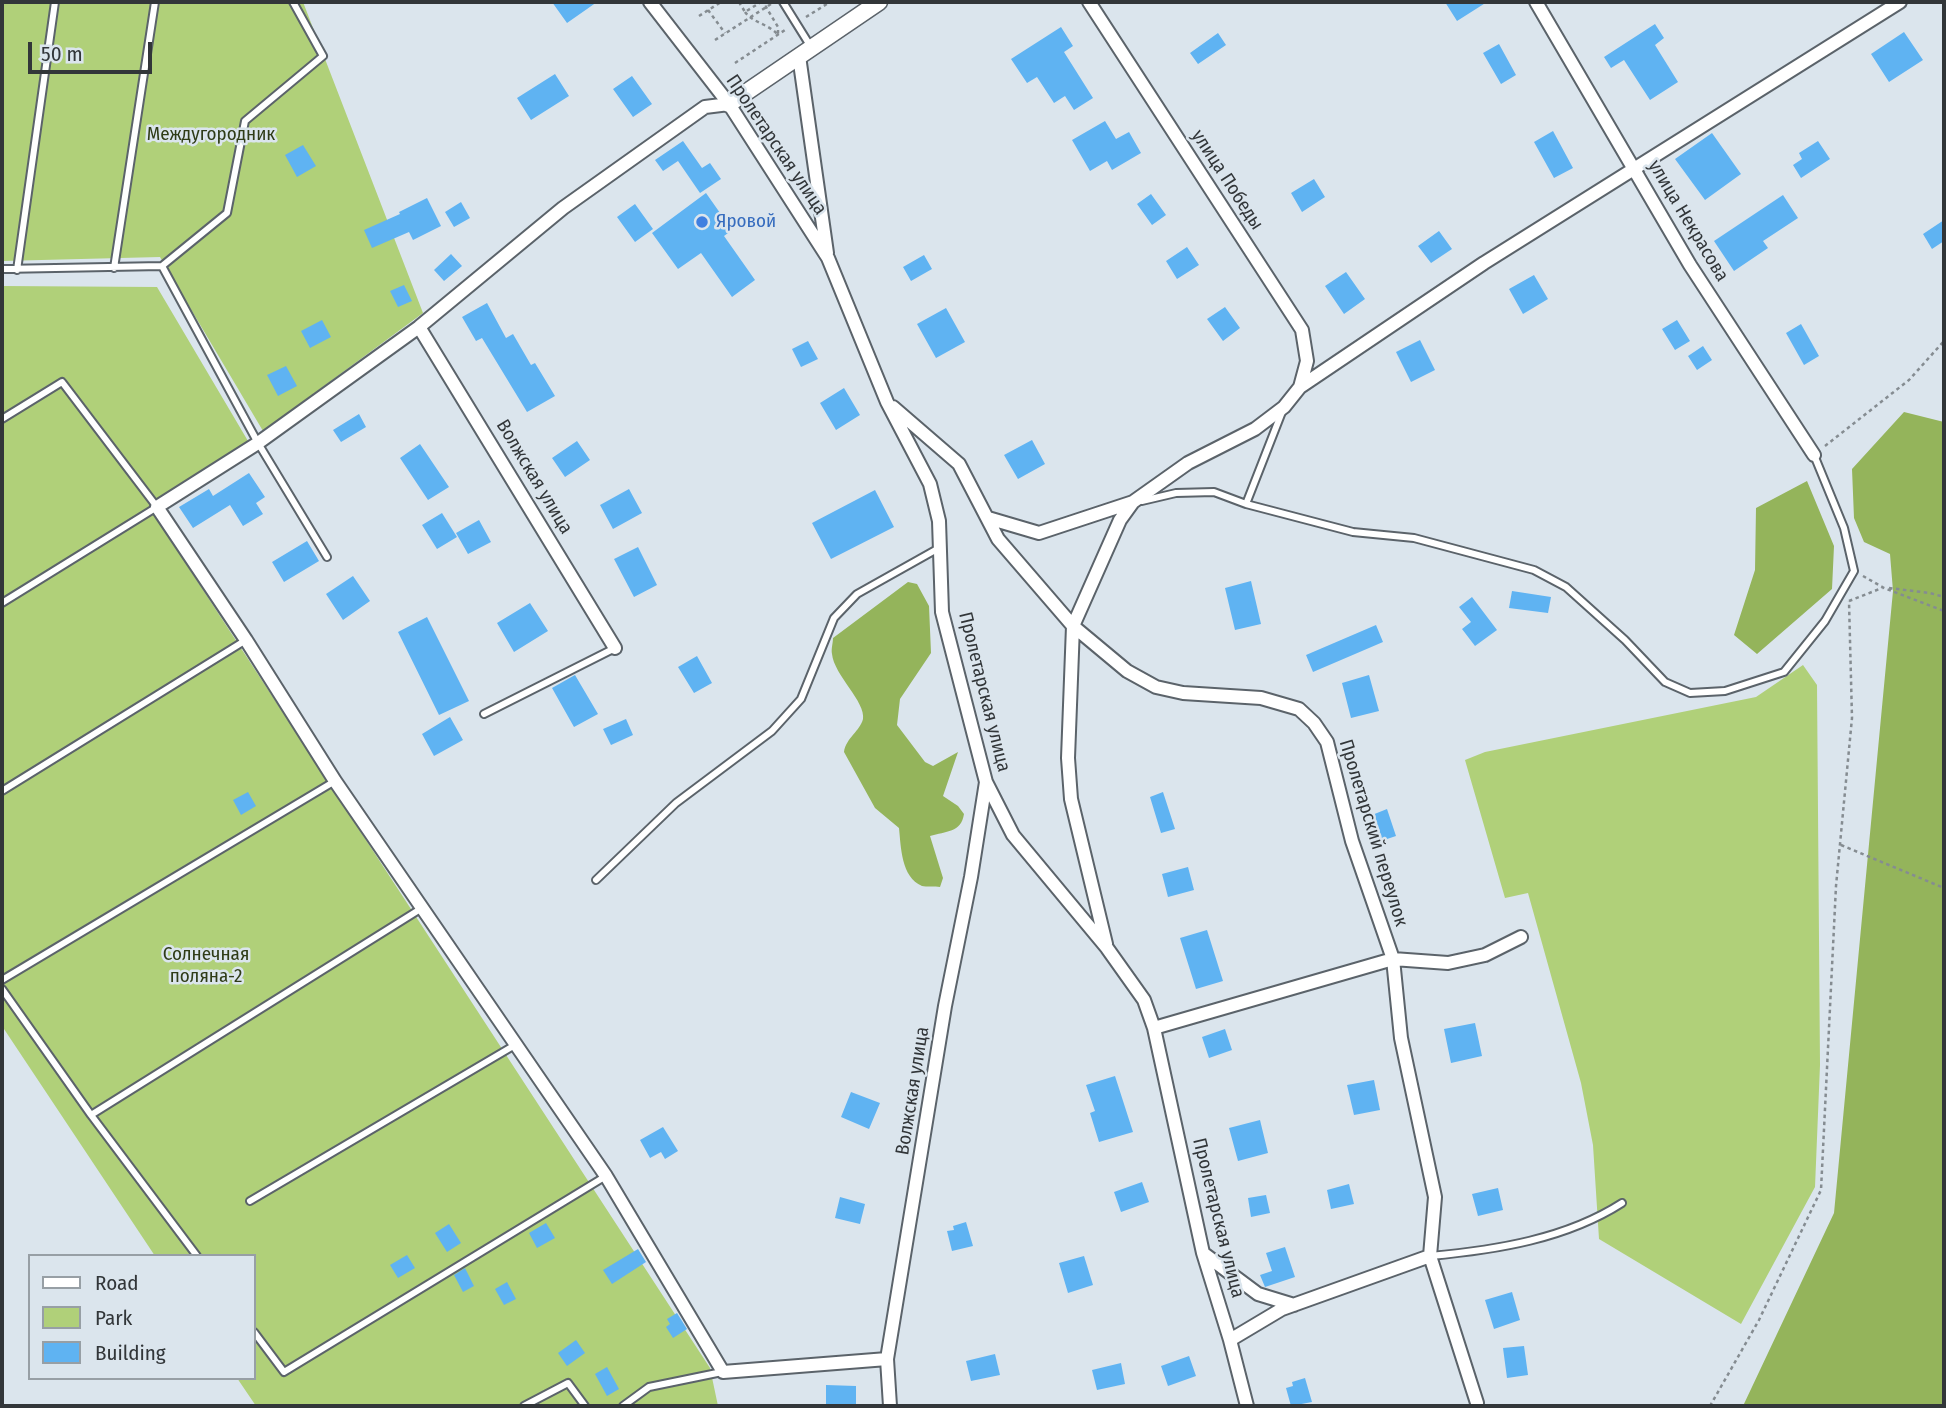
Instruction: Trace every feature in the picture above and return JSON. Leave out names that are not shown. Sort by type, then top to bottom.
[{"type":"street","name":"Пролетарская улица","points":[[650,2],[729,104],[828,258],[887,402],[930,484],[939,522],[942,612],[986,782],[1013,835],[1107,947],[1144,1000],[1154,1028],[1203,1253],[1247,1406]]},
{"type":"street","points":[[879,2],[729,104],[705,107],[563,208],[419,327],[258,443],[157,506],[335,781],[606,1176],[723,1372],[887,1359]]},
{"type":"street","name":"улица Победы","points":[[1089,2],[1302,330],[1307,361],[1300,387]]},
{"type":"street","name":"улица Некрасова","points":[[1536,2],[1690,265],[1814,455]]},
{"type":"street","points":[[988,518],[1039,533],[1133,502],[1188,463],[1255,429],[1284,407],[1300,387],[1485,263],[1633,167],[1900,2]]},
{"type":"street","points":[[805,52],[828,258]]},
{"type":"street","name":"Волжская улица","points":[[419,327],[615,648]]},
{"type":"street","name":"Пролетарский переулок","points":[[887,402],[959,464],[998,539],[1073,626],[1127,671],[1156,687],[1183,693],[1261,698],[1299,709],[1314,723],[1327,742],[1352,841],[1393,959],[1401,1038],[1435,1197],[1430,1256]]},
{"type":"street","points":[[1107,947],[1071,799],[1068,758],[1073,626],[1120,520],[1133,502]]},
{"type":"street","name":"Волжская улица","points":[[890,1406],[887,1359],[986,782]]},
{"type":"street","points":[[1154,1028],[1393,959],[1448,963],[1485,955],[1521,937]]},
{"type":"street","points":[[1203,1253],[1258,1294],[1295,1305]]},
{"type":"street","points":[[1230,1340],[1282,1309],[1430,1256],[1477,1403]]},
{"type":"lane","points":[[17,270],[55,2]]},
{"type":"lane","points":[[114,268],[155,2]]},
{"type":"lane","points":[[2,270],[162,266],[227,213],[245,121],[323,56],[293,2]]},
{"type":"lane","points":[[783,2],[796,23],[805,52]]},
{"type":"lane","points":[[162,266],[258,443],[327,557]]},
{"type":"lane","points":[[2,419],[62,382],[157,506],[2,603]]},
{"type":"lane","points":[[1246,504],[1284,407]]},
{"type":"lane","points":[[1133,502],[1176,493],[1214,492],[1246,504],[1353,532],[1414,538],[1534,570],[1566,587],[1625,640],[1665,682],[1690,693],[1724,691],[1784,672],[1825,621],[1854,571],[1844,527],[1814,455]]},
{"type":"lane","points":[[596,880],[676,803],[772,731],[800,699],[834,618],[857,594],[941,547]]},
{"type":"lane","points":[[2,791],[246,640]]},
{"type":"lane","points":[[484,715],[615,648]]},
{"type":"lane","points":[[2,980],[335,781]]},
{"type":"lane","points":[[91,1115],[423,907]]},
{"type":"lane","points":[[2,989],[91,1115],[195,1254]]},
{"type":"lane","points":[[250,1200],[515,1045]]},
{"type":"lane","points":[[256,1335],[284,1372],[606,1176]]},
{"type":"lane","points":[[1430,1256],[1468,1252],[1567,1231],[1600,1217],[1622,1203]]},
{"type":"lane","points":[[624,1406],[649,1387],[723,1372]]},
{"type":"lane","points":[[524,1406],[568,1383],[585,1406]]},
{"type":"path","points":[[699,16],[721,2]]},
{"type":"path","points":[[738,2],[750,18],[773,29],[778,35]]},
{"type":"path","points":[[745,12],[761,2]]},
{"type":"path","points":[[715,40],[770,2]]},
{"type":"path","points":[[735,63],[830,2]]},
{"type":"path","points":[[765,7],[778,27],[778,35]]},
{"type":"path","points":[[708,10],[725,33]]},
{"type":"path","points":[[1814,455],[1909,380],[1944,341]]},
{"type":"path","points":[[1710,1406],[1759,1320],[1821,1190],[1836,886],[1852,718],[1849,601],[1854,571],[1884,588],[1944,611]]},
{"type":"path","points":[[1849,601],[1884,588],[1944,597]]},
{"type":"path","points":[[1841,845],[1944,888]]},
{"type":"green space","name":"Междугородник","points":[[2,2],[303,2],[423,313],[263,431],[160,257],[2,261]]},
{"type":"green space","name":"Солнечная поляна-2","points":[[2,286],[157,287],[248,441],[149,507],[710,1368],[718,1406],[256,1406],[238,1380],[256,1380],[256,1254],[154,1254],[2,1026]]},
{"type":"green space","points":[[1904,412],[1944,422],[1944,1406],[1743,1406],[1834,1213],[1893,591],[1890,554],[1864,542],[1854,518],[1852,469]]},
{"type":"green space","points":[[1807,481],[1834,546],[1832,589],[1757,654],[1734,635],[1755,570],[1756,508]]},
{"type":"green space","points":[[908,582],[917,584],[929,606],[931,653],[900,699],[897,725],[925,762],[933,766],[958,752],[943,796],[958,806],[964,814],[962,820],[960,825],[952,830],[930,836],[943,878],[940,887],[922,886],[910,876],[903,861],[899,828],[875,808],[844,752],[863,719],[863,712],[838,671],[832,652],[833,638]]},
{"type":"green space","points":[[1803,665],[1817,685],[1820,1065],[1815,1187],[1741,1324],[1599,1239],[1593,1145],[1581,1083],[1528,893],[1505,898],[1465,760],[1485,752],[1756,697]]},
{"type":"building","points":[[552,2],[597,2],[567,23]]},
{"type":"building","points":[[1445,2],[1487,2],[1457,21]]},
{"type":"building","points":[[1655,24],[1664,38],[1655,45],[1678,82],[1650,100],[1624,60],[1611,68],[1604,57]]},
{"type":"building","points":[[1061,27],[1073,46],[1064,52],[1093,98],[1074,110],[1065,96],[1054,103],[1037,77],[1027,83],[1011,59]]},
{"type":"building","points":[[1904,32],[1923,60],[1889,82],[1871,54]]},
{"type":"building","points":[[1218,33],[1226,45],[1198,64],[1190,53]]},
{"type":"building","points":[[1499,44],[1516,75],[1501,84],[1483,53]]},
{"type":"building","points":[[555,74],[569,96],[531,120],[517,98]]},
{"type":"building","points":[[632,76],[652,104],[633,117],[613,89]]},
{"type":"building","points":[[1105,121],[1116,139],[1129,132],[1141,153],[1112,170],[1107,161],[1090,171],[1072,140]]},
{"type":"building","points":[[1553,131],[1573,168],[1554,178],[1534,142]]},
{"type":"building","points":[[1712,133],[1741,174],[1705,200],[1675,159]]},
{"type":"building","points":[[683,141],[702,168],[710,163],[721,179],[700,193],[678,161],[663,171],[655,160]]},
{"type":"building","points":[[1818,141],[1830,159],[1801,178],[1793,165],[1802,159],[1799,153]]},
{"type":"building","points":[[303,145],[316,166],[297,177],[285,155]]},
{"type":"building","points":[[1314,179],[1325,197],[1302,212],[1291,193]]},
{"type":"building","points":[[706,193],[732,230],[724,236],[755,280],[732,297],[701,253],[678,269],[652,233]]},
{"type":"building","points":[[1151,194],[1166,215],[1152,225],[1137,204]]},
{"type":"building","points":[[1783,195],[1798,218],[1763,241],[1768,248],[1734,271],[1714,241]]},
{"type":"building","points":[[427,198],[441,226],[413,240],[409,232],[372,248],[364,230]]},
{"type":"building","points":[[461,202],[470,218],[454,227],[445,212]]},
{"type":"building","points":[[635,204],[653,229],[635,242],[617,217]]},
{"type":"building","points":[[1944,220],[1944,241],[1932,249],[1923,234]]},
{"type":"building","points":[[1439,231],[1452,249],[1431,263],[1418,246]]},
{"type":"building","points":[[1187,247],[1199,265],[1177,279],[1166,261]]},
{"type":"building","points":[[451,254],[462,266],[444,281],[434,270]]},
{"type":"building","points":[[924,255],[932,269],[911,281],[903,267]]},
{"type":"building","points":[[1346,272],[1365,299],[1344,314],[1325,286]]},
{"type":"building","points":[[1534,275],[1548,299],[1523,314],[1509,289]]},
{"type":"building","points":[[404,285],[412,301],[398,307],[390,291]]},
{"type":"building","points":[[487,303],[506,338],[513,334],[531,365],[535,363],[555,396],[527,412],[482,338],[476,341],[462,317]]},
{"type":"building","points":[[1225,307],[1240,328],[1223,341],[1207,319]]},
{"type":"building","points":[[946,308],[965,342],[936,358],[917,324]]},
{"type":"building","points":[[322,320],[331,337],[310,348],[301,331]]},
{"type":"building","points":[[1677,320],[1690,341],[1675,350],[1662,329]]},
{"type":"building","points":[[1801,324],[1819,356],[1804,365],[1786,333]]},
{"type":"building","points":[[1420,340],[1435,370],[1411,382],[1396,352]]},
{"type":"building","points":[[808,341],[818,359],[801,367],[792,349]]},
{"type":"building","points":[[1703,346],[1712,360],[1697,370],[1688,356]]},
{"type":"building","points":[[286,366],[297,386],[278,396],[267,375]]},
{"type":"building","points":[[844,388],[860,415],[836,430],[820,403]]},
{"type":"building","points":[[359,414],[366,427],[341,442],[333,430]]},
{"type":"building","points":[[1032,440],[1045,464],[1018,479],[1004,455]]},
{"type":"building","points":[[577,441],[590,460],[565,477],[552,458]]},
{"type":"building","points":[[420,444],[449,487],[428,500],[400,458]]},
{"type":"building","points":[[249,473],[265,497],[256,503],[263,514],[243,526],[230,505],[193,528],[179,507],[209,489],[213,496]]},
{"type":"building","points":[[629,489],[642,513],[613,529],[600,505]]},
{"type":"building","points":[[875,490],[894,527],[831,559],[812,523]]},
{"type":"building","points":[[442,513],[457,537],[437,549],[422,525]]},
{"type":"building","points":[[479,520],[491,542],[468,554],[456,533]]},
{"type":"building","points":[[307,541],[319,561],[284,582],[272,562]]},
{"type":"building","points":[[638,547],[657,585],[634,597],[614,559]]},
{"type":"building","points":[[353,576],[370,601],[343,620],[326,594]]},
{"type":"building","points":[[1251,581],[1261,624],[1235,630],[1225,588]]},
{"type":"building","points":[[1512,591],[1551,597],[1548,613],[1509,608]]},
{"type":"building","points":[[1472,597],[1497,630],[1475,646],[1462,629],[1471,622],[1459,607]]},
{"type":"building","points":[[530,603],[548,631],[514,652],[497,623]]},
{"type":"building","points":[[427,617],[469,701],[439,715],[398,632]]},
{"type":"building","points":[[1376,625],[1383,642],[1313,672],[1306,655]]},
{"type":"building","points":[[697,656],[712,683],[694,693],[678,667]]},
{"type":"building","points":[[575,675],[598,714],[574,727],[552,688]]},
{"type":"building","points":[[1369,675],[1379,711],[1351,718],[1342,683]]},
{"type":"building","points":[[450,717],[463,740],[434,756],[422,734]]},
{"type":"building","points":[[626,719],[633,735],[611,745],[603,729]]},
{"type":"building","points":[[248,792],[256,806],[241,815],[233,800]]},
{"type":"building","points":[[1163,792],[1175,829],[1161,833],[1150,797]]},
{"type":"building","points":[[1387,809],[1396,836],[1381,841],[1372,815]]},
{"type":"building","points":[[1188,867],[1194,890],[1168,897],[1162,874]]},
{"type":"building","points":[[1207,930],[1223,981],[1196,989],[1180,938]]},
{"type":"building","points":[[1475,1023],[1482,1056],[1451,1063],[1444,1029]]},
{"type":"building","points":[[1225,1029],[1232,1050],[1209,1058],[1202,1037]]},
{"type":"building","points":[[1115,1076],[1133,1132],[1099,1142],[1090,1113],[1095,1111],[1086,1085]]},
{"type":"building","points":[[1374,1080],[1380,1110],[1354,1115],[1347,1085]]},
{"type":"building","points":[[851,1092],[880,1103],[869,1129],[841,1117]]},
{"type":"building","points":[[1260,1120],[1268,1153],[1238,1161],[1229,1128]]},
{"type":"building","points":[[663,1127],[678,1151],[665,1159],[661,1152],[650,1158],[640,1140]]},
{"type":"building","points":[[1142,1182],[1149,1202],[1121,1212],[1114,1192]]},
{"type":"building","points":[[1349,1184],[1354,1204],[1331,1209],[1327,1190]]},
{"type":"building","points":[[1498,1188],[1503,1210],[1478,1216],[1472,1194]]},
{"type":"building","points":[[1266,1195],[1270,1213],[1251,1217],[1248,1198]]},
{"type":"building","points":[[840,1197],[865,1204],[860,1224],[835,1218]]},
{"type":"building","points":[[966,1222],[973,1246],[952,1251],[947,1231]]},
{"type":"building","points":[[546,1223],[555,1238],[537,1248],[529,1233]]},
{"type":"building","points":[[449,1224],[461,1243],[447,1252],[435,1233]]},
{"type":"building","points":[[1285,1247],[1295,1277],[1265,1287],[1260,1275],[1272,1271],[1266,1253]]},
{"type":"building","points":[[638,1249],[646,1262],[612,1284],[603,1270]]},
{"type":"building","points":[[407,1255],[415,1268],[398,1278],[390,1265]]},
{"type":"building","points":[[1084,1256],[1093,1285],[1068,1293],[1059,1263]]},
{"type":"building","points":[[465,1268],[474,1286],[463,1292],[454,1275]]},
{"type":"building","points":[[507,1282],[516,1299],[504,1305],[495,1289]]},
{"type":"building","points":[[1512,1292],[1520,1320],[1494,1329],[1485,1300]]},
{"type":"building","points":[[677,1313],[687,1329],[673,1338],[666,1327],[670,1324],[667,1319]]},
{"type":"building","points":[[576,1340],[585,1353],[567,1366],[558,1353]]},
{"type":"building","points":[[1524,1346],[1528,1375],[1507,1378],[1503,1348]]},
{"type":"building","points":[[995,1354],[1000,1375],[971,1381],[966,1361]]},
{"type":"building","points":[[1189,1356],[1196,1376],[1168,1386],[1161,1366]]},
{"type":"building","points":[[1121,1363],[1125,1384],[1097,1390],[1092,1370]]},
{"type":"building","points":[[607,1367],[619,1389],[607,1396],[595,1374]]},
{"type":"building","points":[[1305,1378],[1312,1402],[1291,1406],[1286,1388],[1293,1386],[1292,1382]]},
{"type":"building","points":[[826,1385],[856,1386],[856,1406],[826,1406]]},
{"type":"place","name":"Яровой","points":[[702,222]]}]
